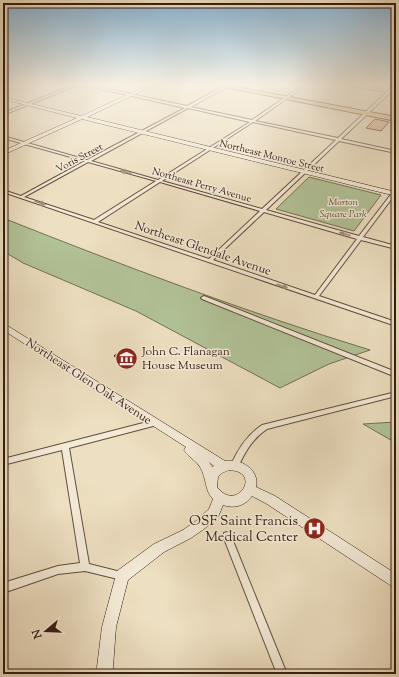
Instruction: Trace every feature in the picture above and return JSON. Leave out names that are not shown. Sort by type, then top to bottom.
[{"type":"main road","points":[[382,117],[396,119]]},
{"type":"street","points":[[3,153],[83,117]]},
{"type":"street","name":"Northeast Monroe Street","points":[[83,117],[395,193]]},
{"type":"street","name":"Voris Street","points":[[21,197],[171,117]]},
{"type":"street","points":[[233,117],[396,152]]},
{"type":"street","points":[[95,222],[259,117]]},
{"type":"street","points":[[210,261],[363,117]]},
{"type":"street","name":"Northeast Perry Avenue","points":[[3,137],[396,248]]},
{"type":"street","name":"Northeast Glendale Avenue","points":[[3,191],[396,324]]},
{"type":"street","points":[[316,297],[395,193]]},
{"type":"street","points":[[204,298],[396,374]]},
{"type":"street","name":"Northeast Glen Oak Avenue","points":[[3,326],[176,437],[229,466]]},
{"type":"street","points":[[229,466],[249,440],[265,427],[396,394]]},
{"type":"street","points":[[3,462],[155,423]]},
{"type":"street","name":"Northeast Glen Oak Avenue","points":[[176,437],[203,462],[211,477]]},
{"type":"street","points":[[65,446],[85,567]]},
{"type":"street","points":[[229,466],[240,467],[249,474],[251,479],[251,490],[248,495],[238,501],[220,498],[212,489],[211,477],[218,468],[229,466]]},
{"type":"street","points":[[251,490],[270,500],[396,582]]},
{"type":"street","points":[[106,674],[105,667],[109,627],[122,576],[158,548],[187,534],[200,525],[214,512],[220,498]]},
{"type":"street","points":[[227,536],[282,674]]},
{"type":"street","points":[[3,588],[58,570],[85,567],[122,576]]},
{"type":"green space","name":"Morton Square Park","points":[[309,177],[381,195],[354,231],[276,209]]},
{"type":"green space","points":[[3,218],[185,288],[370,350],[329,364],[280,388],[136,311],[23,263],[3,251]]},
{"type":"green space","points":[[396,422],[396,443],[363,424]]},
{"type":"building","points":[[375,119],[389,122],[381,131],[366,128]]},
{"type":"building","name":"John C. Flanagan House Museum","points":[[120,351],[123,353],[124,351],[137,358],[129,365],[114,356]]},
{"type":"place","name":"John C. Flanagan House Museum","points":[[126,358]]},
{"type":"place","name":"OSF Saint Francis Medical Center","points":[[314,528]]}]
